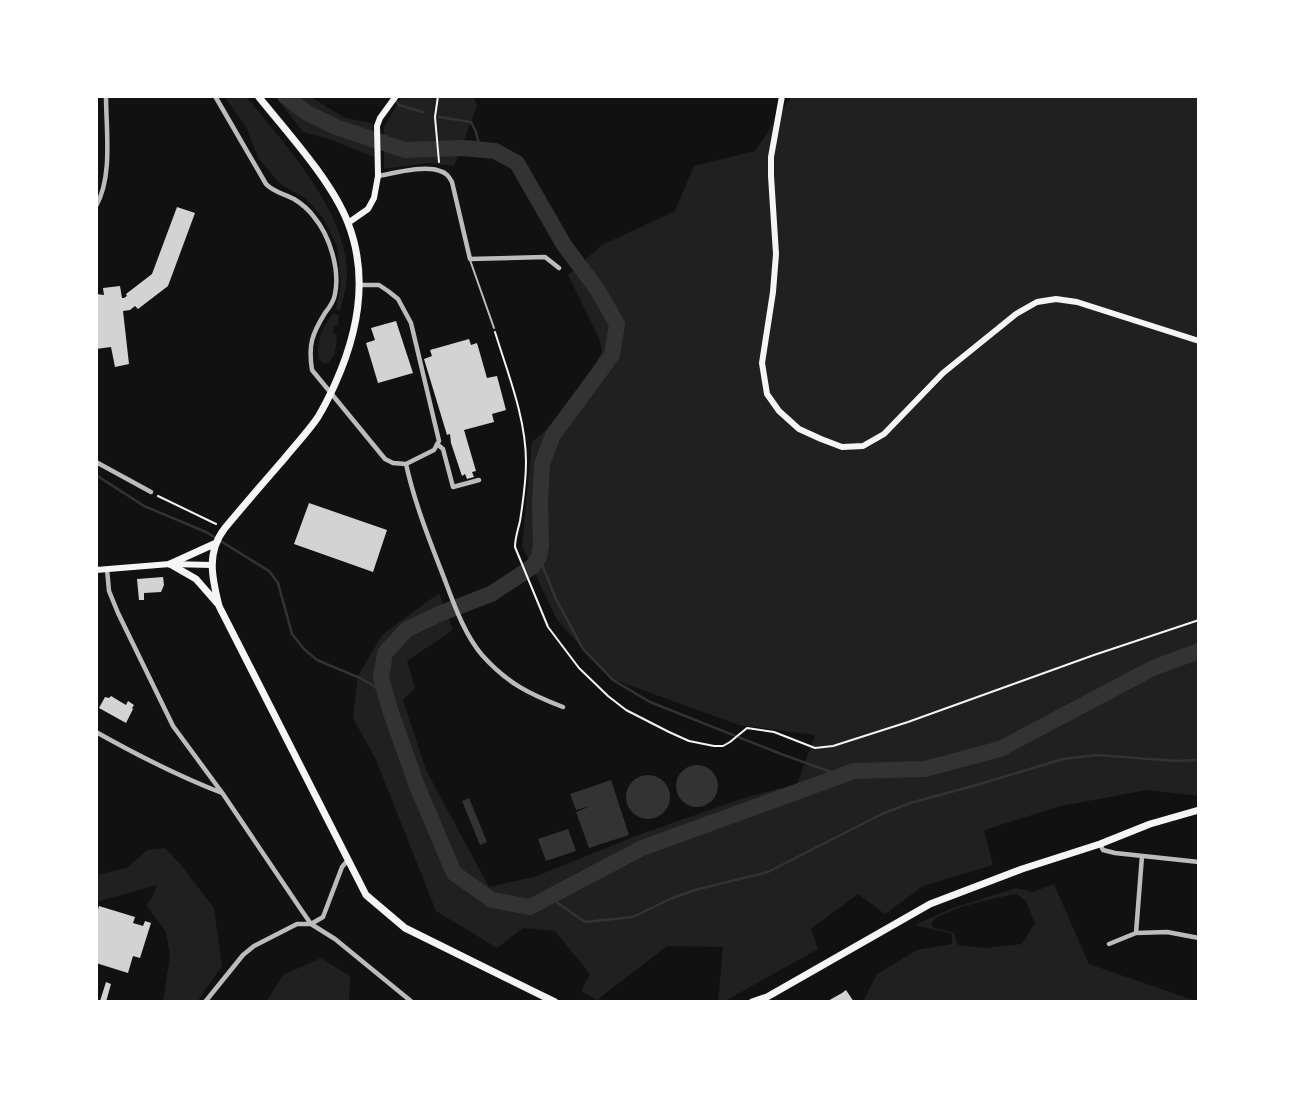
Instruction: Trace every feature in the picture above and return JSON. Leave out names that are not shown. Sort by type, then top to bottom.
[{"type":"main road","points":[[258,96],[337,201],[348,223],[356,251],[359,285],[355,330],[342,368],[318,417],[215,543],[212,565],[219,606],[366,895],[405,928],[555,1002]]},
{"type":"main road","points":[[348,223],[368,209],[374,198],[379,158],[377,126],[396,96]]},
{"type":"main road","points":[[782,96],[771,157],[776,254],[762,363],[767,394],[779,411],[799,429],[842,447],[863,446],[884,434],[943,373],[1016,314],[1037,302],[1056,299],[1077,302],[1199,341]]},
{"type":"main road","points":[[170,564],[215,543]]},
{"type":"main road","points":[[170,564],[196,579],[219,606]]},
{"type":"main road","points":[[96,570],[170,564],[212,565]]},
{"type":"main road","points":[[752,1002],[768,998],[921,908],[1150,824],[1199,810]]},
{"type":"street","points":[[96,205],[105,188],[107,170],[106,96]]},
{"type":"street","points":[[215,96],[266,184],[270,189],[304,206],[315,218],[331,248],[336,279],[335,295],[311,341],[312,370],[385,459],[406,464],[433,450],[439,440],[411,323],[398,299],[379,285],[359,285]]},
{"type":"street","points":[[378,176],[439,170],[448,175],[452,182],[470,259],[545,257],[559,268]]},
{"type":"street","points":[[437,444],[443,449],[453,487],[479,480]]},
{"type":"street","points":[[96,462],[151,492]]},
{"type":"street","points":[[406,464],[432,548],[462,622],[475,646],[514,684],[532,695],[564,706]]},
{"type":"street","points":[[107,569],[109,591],[118,614],[173,726],[223,794],[311,924],[335,939],[412,1002]]},
{"type":"street","points":[[96,732],[152,763],[223,794]]},
{"type":"street","points":[[1100,844],[1103,850],[1199,862]]},
{"type":"street","points":[[1136,933],[1142,856]]},
{"type":"street","points":[[205,1002],[243,955],[254,946],[297,923],[311,924],[323,917],[342,867],[348,860]]},
{"type":"street","points":[[1109,944],[1136,933],[1167,932],[1199,938]]},
{"type":"lane","points":[[470,259],[494,328]]},
{"type":"path","points":[[438,96],[436,131],[439,161]]},
{"type":"path","points":[[494,328],[519,409],[525,447],[526,463],[515,540],[517,554],[548,627],[579,668],[608,696],[626,710],[690,741],[723,746],[747,728],[781,734],[815,748],[833,746],[1199,620]]},
{"type":"path","points":[[151,492],[223,531]]},
{"type":"shaded area","points":[[224,96],[246,96],[294,156],[325,202],[344,249],[347,278],[340,311],[336,308],[341,284],[337,246],[323,218],[305,198],[280,184],[258,158],[247,129]]},
{"type":"shaded area","points":[[275,96],[309,96],[345,118],[372,123],[374,157],[303,132]]},
{"type":"shaded area","points":[[402,96],[473,96],[477,106],[454,166],[429,163],[384,169],[384,127]]},
{"type":"shaded area","points":[[792,96],[1199,96],[1199,796],[1147,790],[1061,806],[984,830],[993,865],[923,886],[885,914],[858,894],[811,929],[818,949],[723,1002],[718,1002],[723,947],[667,946],[597,1000],[581,991],[590,974],[555,931],[523,928],[497,948],[436,911],[376,760],[353,718],[358,676],[382,635],[439,593],[453,630],[407,661],[415,688],[403,700],[426,770],[489,887],[537,876],[638,835],[744,798],[797,784],[815,735],[739,725],[609,678],[557,620],[522,546],[532,442],[555,423],[572,403],[602,352],[599,338],[568,275],[602,245],[675,211],[694,166],[755,151]]},
{"type":"shaded area","points":[[333,313],[339,315],[338,326],[334,326],[333,334],[337,334],[336,347],[332,359],[325,364],[319,360],[319,340]]},
{"type":"shaded area","points":[[697,765],[712,771],[718,786],[712,801],[697,807],[682,801],[676,786],[682,771]]},
{"type":"shaded area","points":[[648,775],[663,782],[670,797],[663,812],[648,819],[633,812],[626,797],[633,782]]},
{"type":"shaded area","points":[[611,780],[629,835],[589,848],[576,812],[591,806],[576,810],[570,794]]},
{"type":"shaded area","points":[[469,798],[487,842],[480,845],[462,801]]},
{"type":"shaded area","points":[[568,829],[576,851],[546,861],[538,839]]},
{"type":"shaded area","points":[[165,848],[214,908],[222,966],[197,1002],[163,1002],[170,956],[166,932],[146,905],[157,885],[96,902],[96,875],[127,868],[147,850]]},
{"type":"shaded area","points":[[1054,884],[1089,964],[1199,1002],[863,1002],[877,974],[917,950],[952,944],[952,934],[915,925],[950,909],[1016,888],[1033,892]],"holes":[[[1017,894],[1026,901],[1035,923],[1022,944],[985,948],[958,945],[954,933],[934,928],[931,923],[946,913],[971,904]]]},
{"type":"shaded area","points":[[321,958],[350,976],[349,1002],[266,1002],[283,975]]},
{"type":"building","points":[[177,207],[195,213],[168,286],[138,309],[135,306],[123,311],[129,364],[115,367],[111,347],[96,349],[96,294],[104,295],[103,288],[120,286],[124,298],[152,274]]},
{"type":"building","points":[[396,321],[413,373],[378,383],[366,343],[375,340],[371,328]]},
{"type":"building","points":[[469,339],[471,345],[477,343],[487,378],[497,376],[506,410],[492,414],[494,422],[464,430],[476,471],[472,472],[474,477],[467,479],[465,474],[462,476],[450,434],[447,435],[424,359],[432,356],[430,350]]},
{"type":"building","points":[[309,503],[387,530],[373,572],[294,544]]},
{"type":"building","points":[[163,577],[161,592],[144,593],[144,600],[139,600],[137,579]]},
{"type":"building","points":[[111,696],[126,705],[128,701],[134,705],[126,723],[99,708],[105,697]]},
{"type":"building","points":[[99,906],[135,917],[133,923],[143,926],[145,921],[151,923],[140,958],[133,956],[128,973],[96,963],[96,916]]},
{"type":"building","points":[[106,982],[111,984],[106,1002],[102,1002],[100,1001]]},
{"type":"building","points":[[846,990],[854,1002],[826,1002],[842,993]]},
{"type":"waterway","points":[[285,96],[307,113],[336,127],[405,150],[463,148],[495,151],[517,163],[564,245],[597,289],[617,324],[612,355],[553,435],[542,464],[541,546],[539,557],[532,567],[491,594],[406,630],[385,653],[381,678],[390,710],[417,786],[454,873],[492,900],[530,907],[642,848],[854,771],[925,769],[1000,749],[1153,668],[1199,651]]},
{"type":"waterway","points":[[396,101],[399,105],[423,112]]},
{"type":"waterway","points":[[439,117],[471,122],[480,149]]},
{"type":"waterway","points":[[96,475],[144,506],[206,532],[269,571],[278,583],[292,634],[304,649],[317,660],[360,678],[385,693]]},
{"type":"waterway","points":[[539,557],[556,599],[583,649],[613,680],[650,702],[842,776]]},
{"type":"waterway","points":[[549,897],[585,922],[633,917],[695,890],[768,872],[882,814],[910,803],[1063,759],[1097,755],[1176,761],[1199,760]]}]
